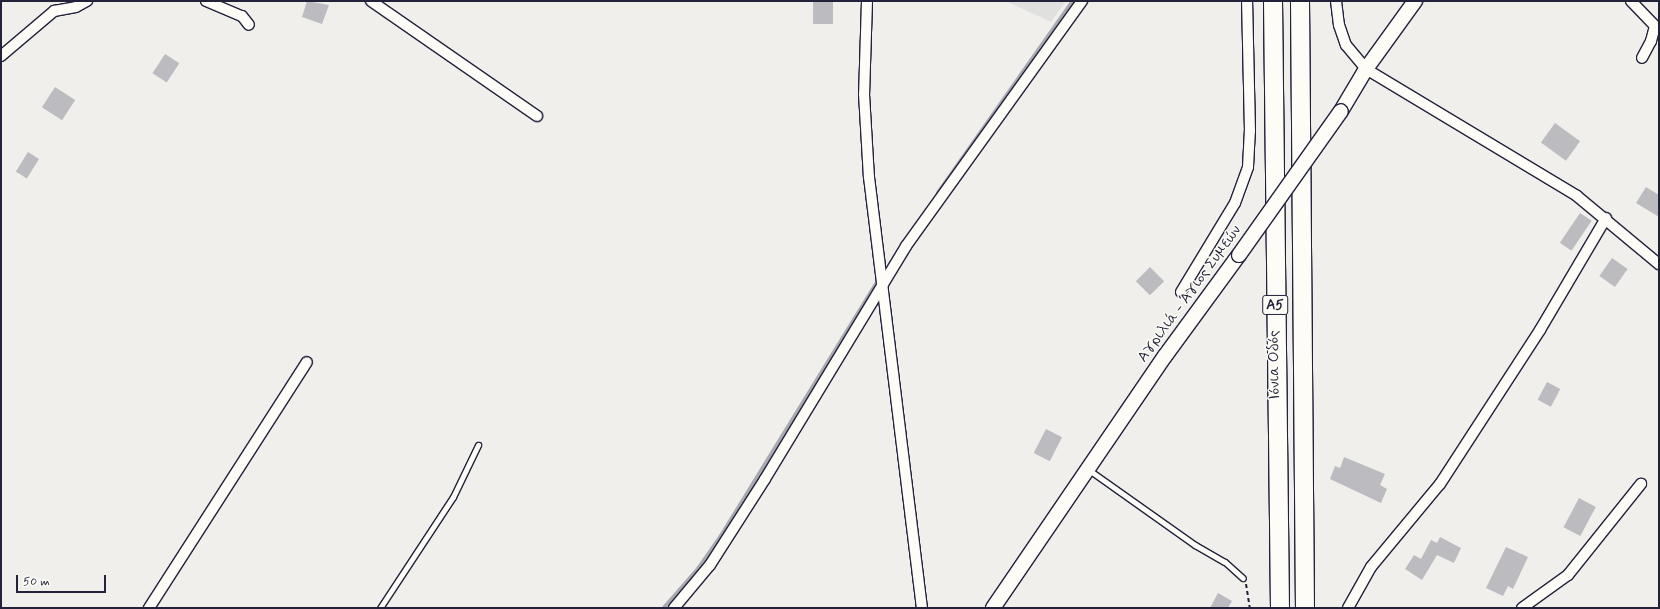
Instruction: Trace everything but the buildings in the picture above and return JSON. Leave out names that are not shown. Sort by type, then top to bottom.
[{"type":"highway","name":"Ιόνια Οδός","points":[[1273,1],[1280,608]]},
{"type":"highway","name":"Ιόνια Οδός","points":[[1300,1],[1305,608]]},
{"type":"main road","name":"Αγριλιά - Άγιος Συμεών","points":[[993,608],[1087,469],[1341,111],[1366,69],[1415,1]]},
{"type":"street","points":[[1,56],[54,11],[76,7],[87,1]]},
{"type":"street","points":[[206,1],[242,16],[249,25]]},
{"type":"street","points":[[371,1],[537,116]]},
{"type":"street","points":[[867,1],[864,94],[869,177],[922,608]]},
{"type":"street","points":[[674,608],[710,565],[882,286],[963,165],[1082,1]]},
{"type":"street","points":[[1181,292],[1235,203],[1248,167],[1250,131],[1247,1]]},
{"type":"street","points":[[1336,1],[1339,24],[1346,45],[1366,69],[1492,143],[1577,196],[1606,218],[1659,264]]},
{"type":"street","points":[[1632,1],[1655,26],[1651,41],[1642,58]]},
{"type":"street","points":[[1348,608],[1356,589],[1371,567],[1440,484],[1540,330],[1606,218]]},
{"type":"street","points":[[149,608],[307,362]]},
{"type":"street","points":[[1522,608],[1568,575],[1618,509],[1641,484]]},
{"type":"lane","points":[[380,608],[452,497],[478,445]]},
{"type":"lane","points":[[1087,469],[1195,545],[1225,562],[1243,578]]},
{"type":"path","points":[[1243,578],[1248,590],[1250,608]]},
{"type":"shaded area","points":[[1006,1],[1066,1],[1051,22]]},
{"type":"waterway","points":[[938,193],[1073,1]]},
{"type":"waterway","points":[[664,608],[698,569],[721,536],[878,281]]}]
